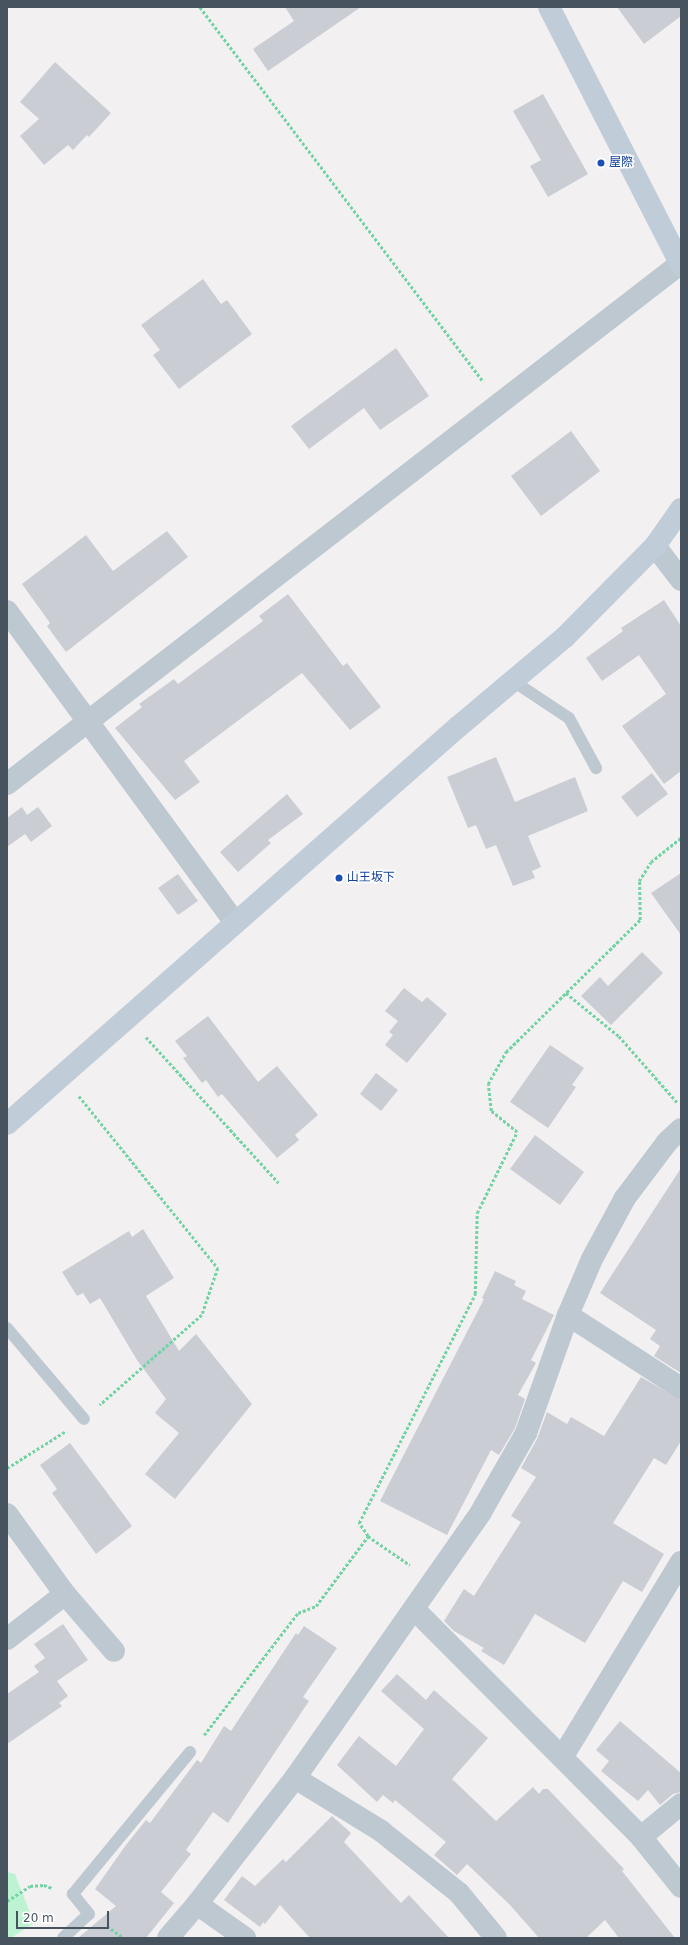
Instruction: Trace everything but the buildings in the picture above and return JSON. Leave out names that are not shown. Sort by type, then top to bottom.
[{"type":"street","points":[[7,784],[681,265],[549,7]]},
{"type":"street","points":[[7,1124],[63,1077],[235,922],[565,637],[655,546],[681,509]]},
{"type":"street","points":[[655,546],[681,580]]},
{"type":"street","points":[[7,611],[235,922]]},
{"type":"street","points":[[168,1938],[197,1904],[295,1778],[415,1610],[481,1512],[526,1433],[568,1315],[592,1259],[625,1198],[667,1142],[681,1129]]},
{"type":"street","points":[[568,1315],[681,1388]]},
{"type":"street","points":[[7,1514],[65,1594],[114,1651]]},
{"type":"street","points":[[563,1756],[681,1562]]},
{"type":"street","points":[[7,1639],[65,1594]]},
{"type":"street","points":[[415,1610],[563,1756],[641,1836],[681,1887]]},
{"type":"street","points":[[295,1778],[381,1831],[453,1888],[496,1938]]},
{"type":"street","points":[[641,1836],[681,1804]]},
{"type":"street","points":[[197,1904],[244,1938]]},
{"type":"lane","points":[[513,681],[569,718],[596,768]]},
{"type":"lane","points":[[7,1328],[84,1419]]},
{"type":"lane","points":[[63,1938],[89,1914],[73,1894],[190,1752]]},
{"type":"path","points":[[200,7],[501,404]]},
{"type":"path","points":[[433,1582],[368,1536],[359,1523],[475,1294],[478,1213],[517,1132],[491,1110],[488,1084],[506,1052],[640,920],[639,881],[651,862],[681,838]]},
{"type":"path","points":[[566,993],[619,1036],[681,1107]]},
{"type":"path","points":[[128,1018],[279,1183]]},
{"type":"path","points":[[7,1468],[84,1419],[202,1315],[218,1268],[63,1077]]},
{"type":"path","points":[[190,1752],[298,1613],[316,1606],[368,1536]]},
{"type":"path","points":[[7,1901],[30,1886],[44,1885],[73,1894]]},
{"type":"green space","points":[[7,1872],[15,1874],[34,1923],[11,1938],[7,1938]]},
{"type":"place","name":"屋際","points":[[601,163]]},
{"type":"place","name":"山王坂下","points":[[339,878]]}]
